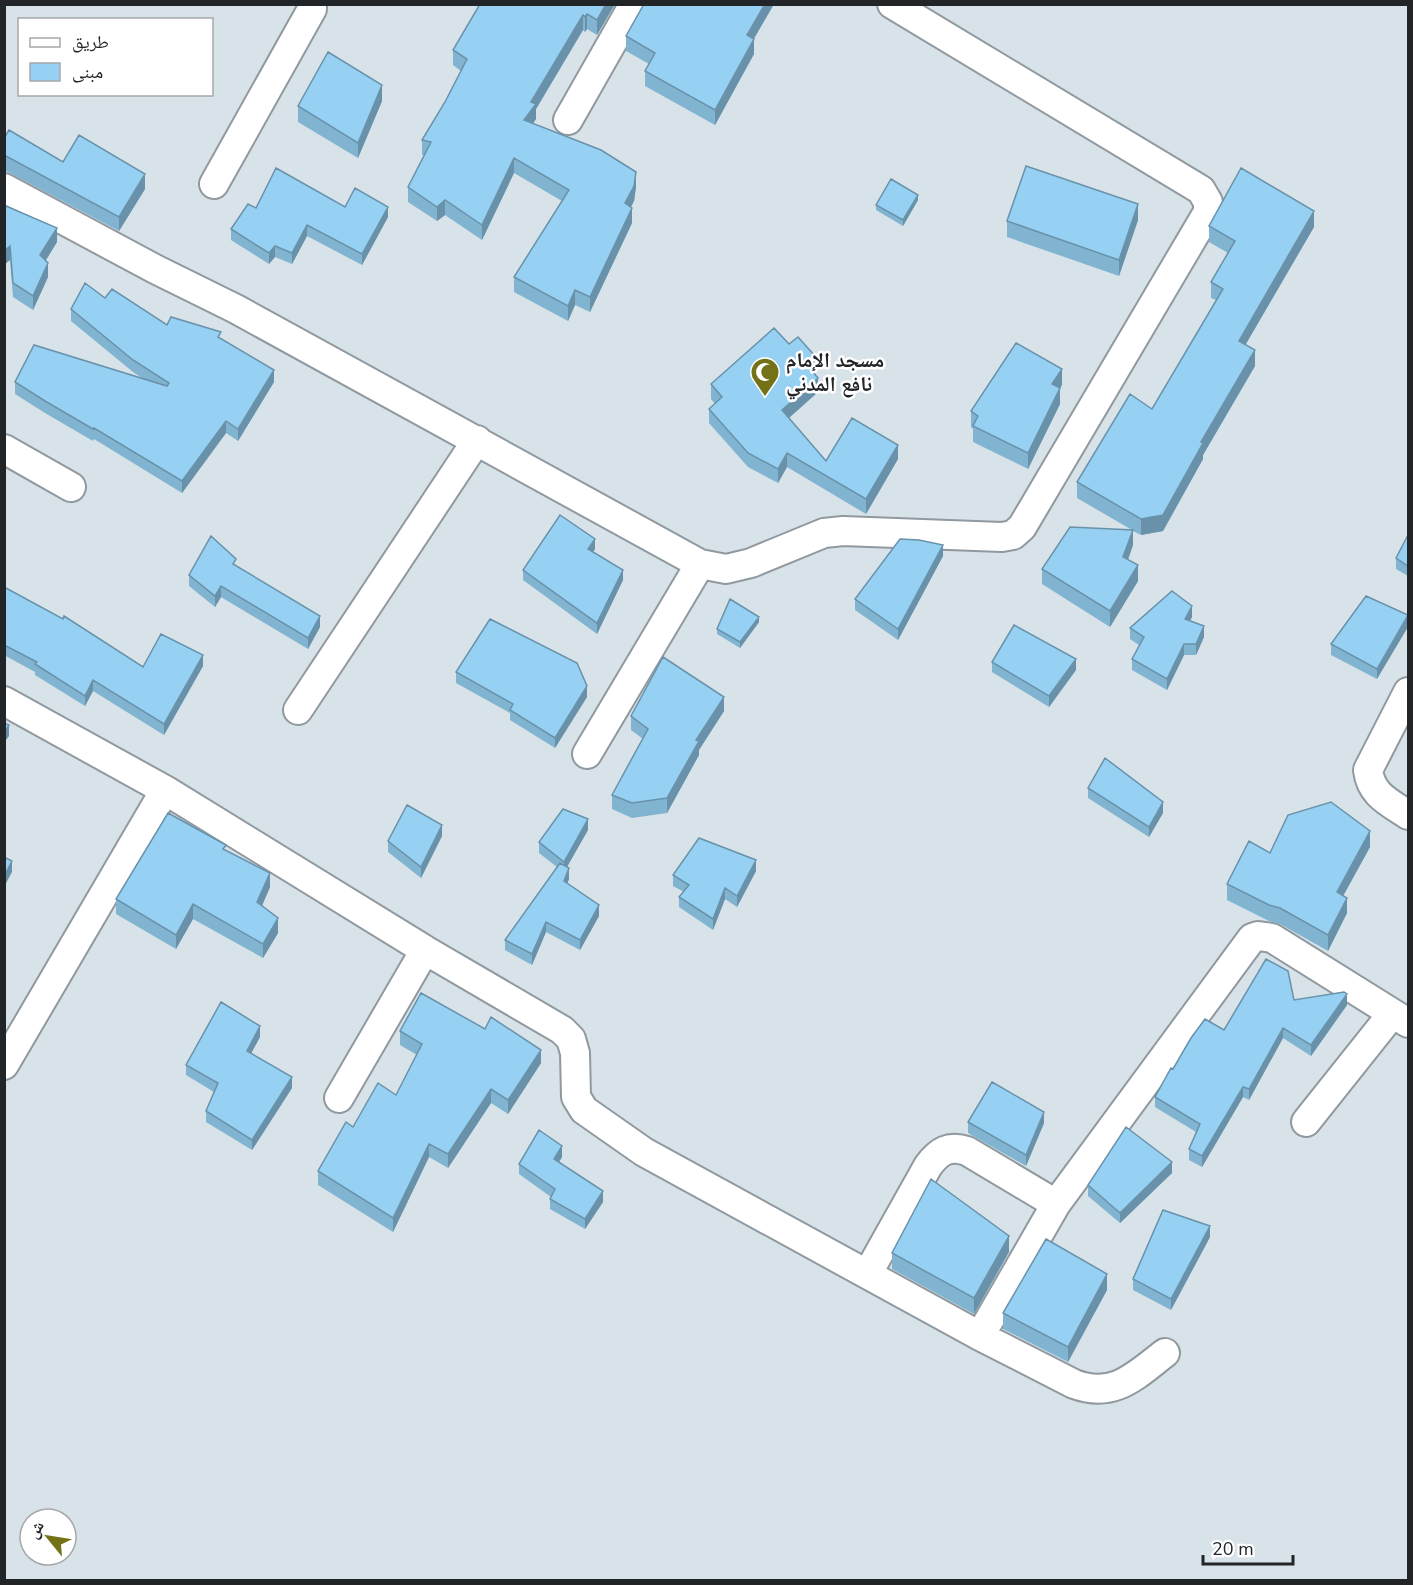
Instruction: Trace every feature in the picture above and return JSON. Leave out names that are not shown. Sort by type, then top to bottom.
[{"type":"street","points":[[214,184],[312,9],[312,4]]},
{"type":"street","points":[[568,120],[634,4]]},
{"type":"street","points":[[4,188],[246,315],[700,564],[726,569],[751,563],[824,533],[843,531],[1002,537],[1013,535],[1022,527],[1208,212],[1208,202],[1201,190],[892,4]]},
{"type":"street","points":[[298,710],[477,440]]},
{"type":"street","points":[[4,449],[71,487]]},
{"type":"street","points":[[587,754],[700,564]]},
{"type":"street","points":[[1408,692],[1368,770],[1369,783],[1376,792],[1408,815]]},
{"type":"street","points":[[4,701],[165,790],[425,950],[562,1030],[571,1039],[575,1053],[576,1097],[584,1110],[644,1152],[980,1336],[1074,1384],[1090,1390],[1109,1390],[1134,1376],[1165,1353]]},
{"type":"street","points":[[4,1065],[165,790]]},
{"type":"street","points":[[980,1336],[1056,1204],[1252,938],[1258,936],[1272,938],[1400,1019],[1306,1122]]},
{"type":"street","points":[[339,1098],[425,950]]},
{"type":"street","points":[[868,1273],[928,1166],[936,1155],[944,1150],[953,1148],[967,1151],[1056,1204]]},
{"type":"building","points":[[480,4],[606,4],[597,20],[587,14],[585,17],[583,15],[531,102],[536,104],[524,120],[601,150],[636,172],[634,186],[625,203],[632,208],[590,297],[575,290],[568,306],[514,277],[569,190],[514,158],[482,225],[445,200],[437,207],[408,187],[431,142],[422,140],[467,59],[453,50]]},
{"type":"building","points":[[644,4],[765,4],[747,35],[754,39],[715,110],[645,71],[655,53],[626,36]]},
{"type":"building","points":[[328,52],[382,85],[358,143],[298,106]]},
{"type":"building","points":[[9,130],[63,162],[79,135],[145,174],[119,217],[4,155],[4,138]]},
{"type":"building","points":[[1026,166],[1138,204],[1119,260],[1007,221]]},
{"type":"building","points":[[276,168],[345,207],[355,188],[388,207],[362,254],[307,225],[292,253],[275,246],[269,253],[231,229],[248,204],[256,208]]},
{"type":"building","points":[[1241,168],[1314,211],[1239,341],[1255,350],[1201,442],[1203,443],[1163,515],[1141,519],[1077,482],[1130,394],[1152,409],[1223,289],[1211,282],[1235,241],[1209,226]]},
{"type":"building","points":[[891,179],[918,195],[903,220],[876,205]]},
{"type":"building","points":[[6,206],[57,228],[40,255],[48,263],[33,296],[13,283],[10,246],[4,251],[4,209]]},
{"type":"building","points":[[85,283],[105,298],[112,289],[167,325],[171,317],[221,332],[218,337],[274,370],[238,429],[226,421],[182,481],[15,382],[34,345],[167,386],[169,383],[133,360],[71,309]]},
{"type":"building","points":[[774,328],[789,344],[798,337],[815,356],[806,364],[818,378],[782,410],[826,461],[852,418],[898,445],[866,499],[787,453],[778,469],[748,453],[709,409],[722,397],[711,384]]},
{"type":"building","points":[[1016,343],[1062,369],[1052,384],[1060,388],[1028,453],[973,426],[978,416],[971,411]]},
{"type":"building","points":[[560,515],[595,539],[588,549],[623,570],[597,623],[523,570]]},
{"type":"building","points":[[1070,527],[1133,530],[1123,557],[1138,565],[1110,611],[1042,569]]},
{"type":"building","points":[[1408,535],[1408,566],[1396,558]]},
{"type":"building","points":[[211,536],[236,559],[233,564],[320,616],[308,638],[221,586],[215,596],[189,575]]},
{"type":"building","points":[[900,539],[943,545],[898,629],[855,599]]},
{"type":"building","points":[[4,587],[63,619],[64,616],[143,667],[161,634],[203,655],[164,724],[93,680],[85,696],[35,664],[37,662],[4,645]]},
{"type":"building","points":[[1172,591],[1192,606],[1185,619],[1204,626],[1196,644],[1184,644],[1167,679],[1132,659],[1144,637],[1130,628]]},
{"type":"building","points":[[1366,596],[1408,615],[1377,669],[1331,644]]},
{"type":"building","points":[[730,599],[759,617],[740,642],[717,629]]},
{"type":"building","points":[[490,619],[577,663],[587,686],[555,738],[510,710],[513,704],[456,672]]},
{"type":"building","points":[[1014,625],[1076,659],[1049,696],[992,662]]},
{"type":"building","points":[[663,657],[724,697],[696,740],[699,741],[667,798],[632,803],[612,795],[648,729],[631,716]]},
{"type":"building","points":[[4,723],[9,725],[4,733]]},
{"type":"building","points":[[1105,758],[1163,802],[1149,827],[1088,788]]},
{"type":"building","points":[[1331,802],[1370,831],[1337,892],[1347,898],[1328,935],[1280,908],[1269,905],[1227,884],[1249,841],[1270,853],[1288,815]]},
{"type":"building","points":[[407,805],[442,825],[421,867],[388,841]]},
{"type":"building","points":[[563,809],[588,819],[564,862],[539,842]]},
{"type":"building","points":[[168,813],[226,845],[223,849],[270,873],[257,902],[278,918],[263,944],[193,904],[176,935],[116,899]]},
{"type":"building","points":[[699,838],[756,860],[737,896],[725,888],[713,919],[679,897],[689,885],[673,875]]},
{"type":"building","points":[[4,857],[12,861],[4,876]]},
{"type":"building","points":[[560,863],[569,868],[564,881],[599,905],[580,940],[546,922],[532,954],[505,940]]},
{"type":"building","points":[[1266,959],[1288,971],[1294,1000],[1344,992],[1347,994],[1311,1045],[1283,1028],[1249,1089],[1243,1087],[1202,1156],[1189,1149],[1200,1124],[1155,1097],[1171,1068],[1173,1069],[1205,1019],[1224,1030]]},
{"type":"building","points":[[421,993],[485,1029],[491,1017],[541,1050],[508,1100],[491,1089],[448,1154],[429,1144],[393,1218],[318,1171],[346,1122],[353,1127],[378,1083],[396,1095],[422,1044],[400,1031]]},
{"type":"building","points":[[221,1002],[260,1026],[247,1051],[292,1077],[252,1140],[206,1111],[218,1083],[186,1065]]},
{"type":"building","points":[[992,1082],[1044,1112],[1026,1155],[968,1122]]},
{"type":"building","points":[[1126,1127],[1172,1162],[1120,1213],[1088,1185]]},
{"type":"building","points":[[539,1130],[562,1146],[554,1159],[603,1191],[585,1219],[550,1199],[555,1189],[519,1164]]},
{"type":"building","points":[[931,1179],[1009,1236],[974,1298],[892,1253]]},
{"type":"building","points":[[1163,1210],[1210,1226],[1171,1299],[1133,1279]]},
{"type":"building","points":[[1046,1239],[1107,1274],[1068,1347],[1003,1313]]},
{"type":"place","name":"مسجد الإمام نافع المدني","points":[[765,398]]}]
